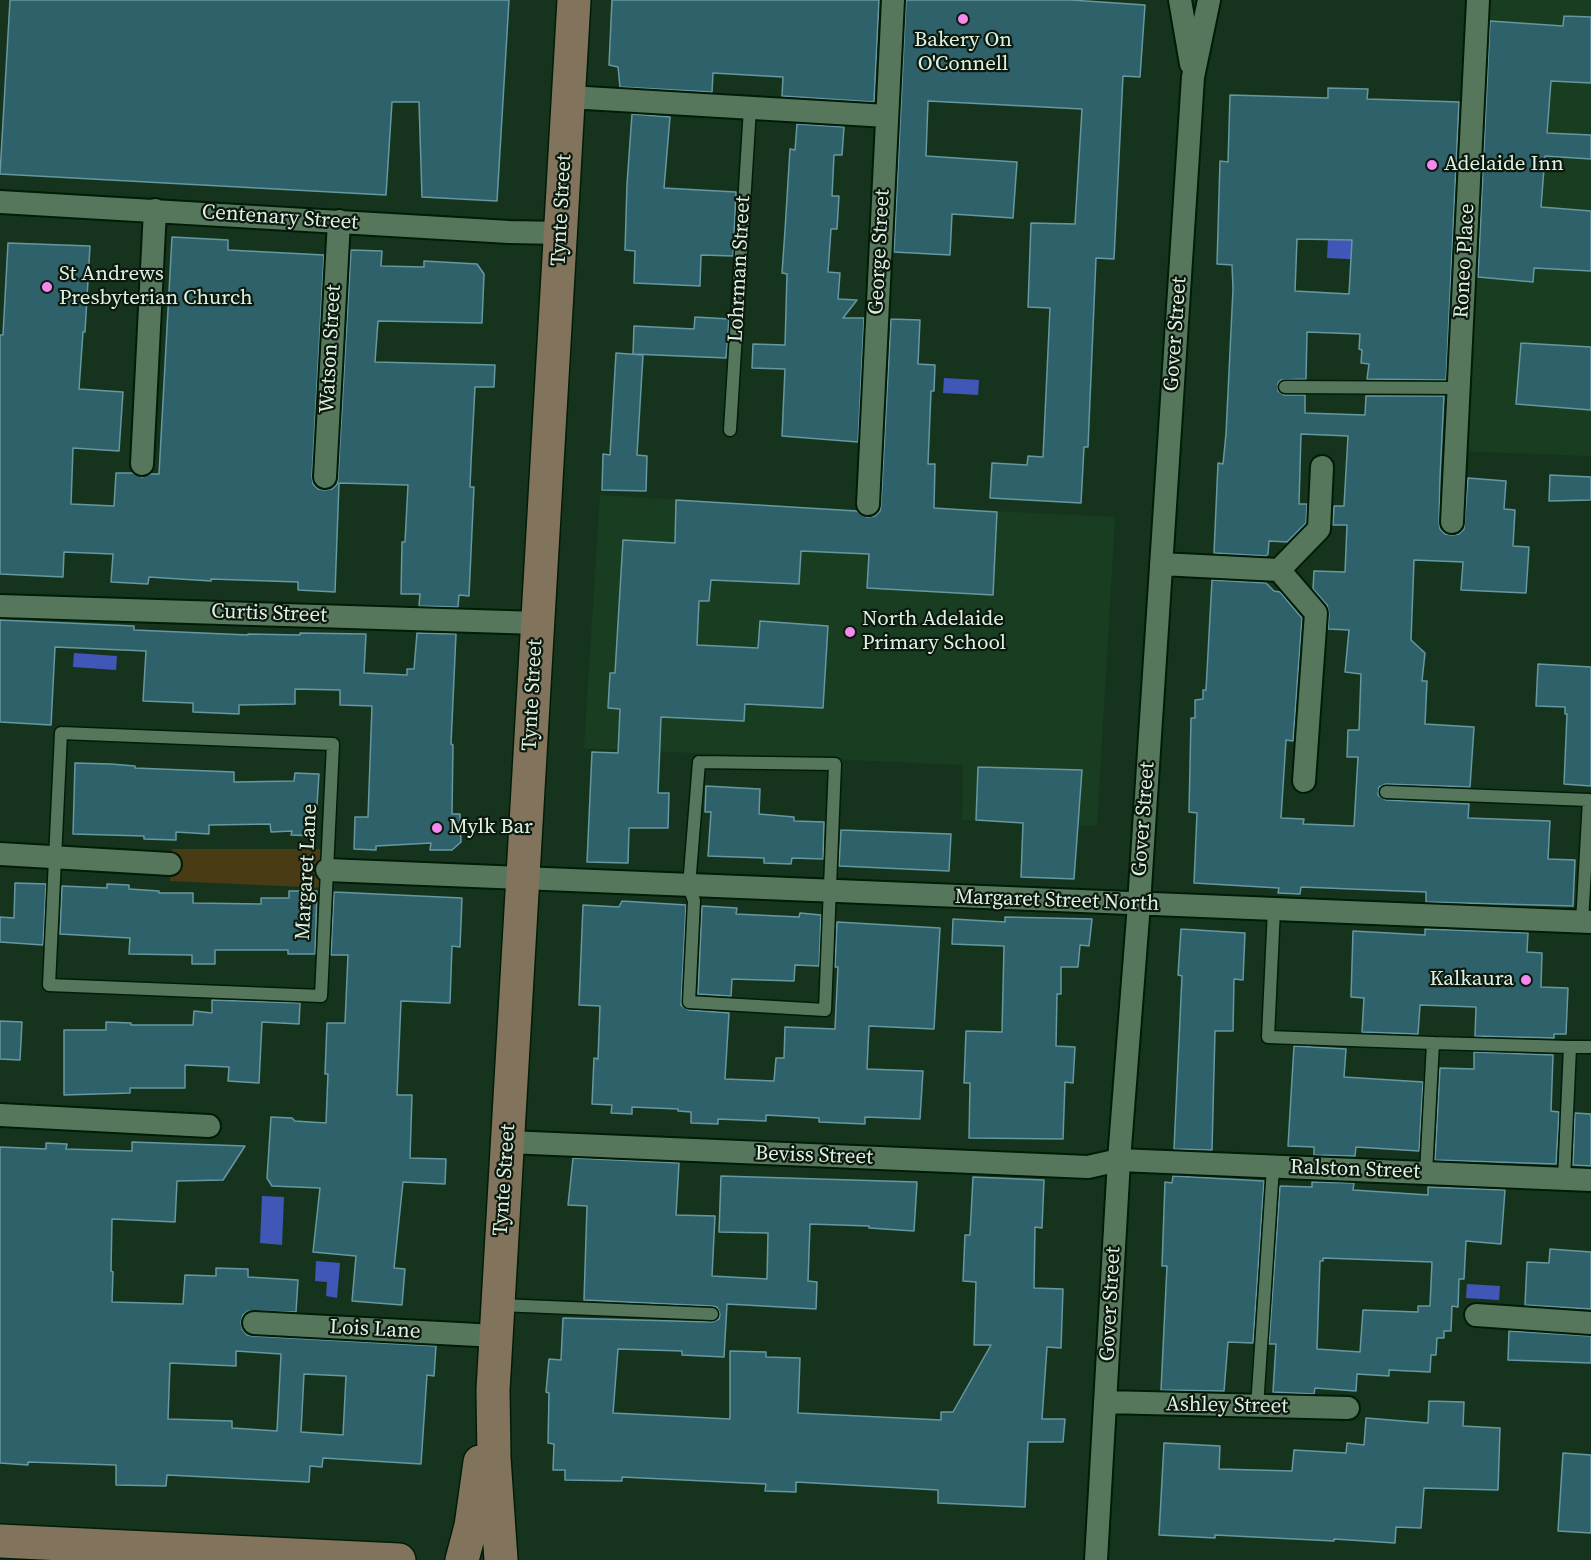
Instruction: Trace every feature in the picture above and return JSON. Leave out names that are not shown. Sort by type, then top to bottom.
[{"type":"street","name":"Tynte Street","points":[[501,1560],[494,1458],[493,1390],[574,0]]},
{"type":"street","name":"George Street","points":[[867,504],[893,0]]},
{"type":"street","name":"Gover Street","points":[[1180,0],[1193,77]]},
{"type":"street","name":"Gover Street","points":[[1096,1560],[1119,1160],[1139,904],[1193,77],[1209,0]]},
{"type":"street","name":"Roneo Place","points":[[1452,522],[1478,0]]},
{"type":"street","points":[[569,97],[887,116]]},
{"type":"street","name":"Centenary Street","points":[[0,202],[561,233]]},
{"type":"street","points":[[142,464],[155,210]]},
{"type":"street","name":"Watson Street","points":[[325,477],[339,221]]},
{"type":"street","points":[[1279,570],[1319,529],[1322,467]]},
{"type":"street","points":[[1161,564],[1279,570],[1316,613],[1304,781]]},
{"type":"street","name":"Curtis Street","points":[[0,606],[538,622]]},
{"type":"street","points":[[0,854],[170,864]]},
{"type":"street","name":"Margaret Street North","points":[[327,870],[1587,922]]},
{"type":"street","points":[[0,1115],[209,1126]]},
{"type":"street","name":"Beviss Street","points":[[508,1142],[1088,1167],[1119,1160]]},
{"type":"street","name":"Ralston Street","points":[[1119,1160],[1591,1180]]},
{"type":"street","points":[[1476,1315],[1591,1323]]},
{"type":"street","name":"Lois Lane","points":[[254,1323],[497,1320]]},
{"type":"street","name":"Tynte Street","points":[[462,1560],[471,1526],[493,1390]]},
{"type":"street","name":"Ashley Street","points":[[1105,1402],[1348,1408]]},
{"type":"street","points":[[0,1540],[399,1560]]},
{"type":"lane","name":"Lohrman Street","points":[[730,430],[750,108]]},
{"type":"lane","points":[[1285,387],[1458,388]]},
{"type":"lane","name":"Margaret Lane","points":[[61,733],[333,744],[321,996],[49,985],[55,856],[61,733]]},
{"type":"lane","points":[[699,762],[835,764],[825,1010],[689,1002],[694,901],[689,886],[699,762]]},
{"type":"lane","points":[[1386,792],[1589,800],[1587,922]]},
{"type":"lane","points":[[1274,909],[1268,1037],[1591,1047]]},
{"type":"lane","points":[[1426,1173],[1433,1043]]},
{"type":"lane","points":[[1564,1179],[1570,1047]]},
{"type":"lane","points":[[1257,1407],[1273,1167]]},
{"type":"lane","points":[[497,1320],[712,1314]]},
{"type":"shaded area","points":[[1478,0],[1591,0],[1591,456],[1455,451]]},
{"type":"shaded area","name":"North Adelaide Primary School","points":[[600,495],[871,512],[872,505],[1115,517],[1097,826],[962,820],[963,765],[584,748]]},
{"type":"shaded area","points":[[172,849],[328,849],[326,888],[170,881]]},
{"type":"water","points":[[1328,238],[1370,241],[1368,260],[1327,258]]},
{"type":"water","points":[[944,378],[979,380],[978,395],[943,393]]},
{"type":"water","points":[[74,653],[117,656],[116,670],[73,667]]},
{"type":"water","points":[[262,1196],[284,1197],[282,1245],[260,1243]]},
{"type":"water","points":[[316,1261],[340,1263],[337,1298],[326,1296],[327,1282],[315,1281]]},
{"type":"water","points":[[1467,1284],[1500,1286],[1499,1300],[1466,1298]]},
{"type":"building","points":[[10,0],[509,0],[497,201],[422,197],[419,102],[392,102],[386,195],[0,174]]},
{"type":"building","points":[[612,0],[879,0],[874,102],[782,96],[783,77],[713,73],[712,92],[620,87],[618,67],[609,65]]},
{"type":"building","points":[[906,0],[1071,0],[1145,5],[1140,77],[1123,76],[1114,259],[1096,258],[1088,447],[1084,447],[1081,503],[990,498],[992,463],[1027,465],[1028,456],[1043,457],[1050,308],[1028,307],[1031,223],[1075,224],[1082,109],[928,101],[926,156],[1017,162],[1013,218],[952,214],[950,255],[894,252]]},
{"type":"building","points":[[1564,16],[1591,17],[1591,83],[1551,81],[1547,133],[1591,135],[1591,159],[1545,156],[1541,207],[1591,211],[1591,271],[1534,268],[1533,282],[1478,277],[1490,21],[1563,26]]},
{"type":"building","points":[[1328,88],[1368,89],[1367,99],[1459,102],[1446,380],[1367,379],[1369,364],[1361,363],[1360,334],[1307,332],[1306,379],[1281,380],[1278,383],[1278,391],[1284,395],[1305,395],[1305,413],[1365,415],[1366,396],[1444,396],[1440,529],[1445,534],[1452,535],[1459,534],[1464,529],[1468,478],[1506,481],[1504,509],[1515,510],[1513,546],[1529,547],[1526,593],[1461,590],[1463,562],[1414,560],[1411,640],[1425,653],[1422,681],[1427,681],[1425,724],[1474,727],[1470,787],[1386,784],[1379,787],[1378,795],[1386,800],[1469,804],[1468,818],[1550,821],[1548,859],[1575,860],[1573,906],[1426,902],[1426,892],[1301,887],[1300,894],[1278,893],[1279,888],[1194,883],[1197,813],[1189,812],[1191,718],[1195,718],[1195,700],[1203,699],[1203,690],[1206,690],[1212,580],[1266,583],[1274,591],[1280,592],[1302,618],[1293,741],[1286,740],[1281,818],[1304,819],[1303,824],[1354,826],[1358,757],[1347,757],[1348,730],[1359,730],[1361,674],[1345,672],[1349,630],[1328,629],[1327,605],[1313,589],[1314,571],[1345,572],[1347,525],[1333,525],[1334,506],[1344,506],[1348,436],[1301,434],[1299,504],[1307,504],[1306,523],[1287,542],[1269,541],[1266,556],[1214,553],[1218,463],[1223,464],[1226,434],[1233,289],[1232,265],[1217,264],[1220,161],[1228,162],[1230,95],[1328,98]],"holes":[[[1297,239],[1352,240],[1349,294],[1295,291]]]},
{"type":"building","points":[[632,114],[670,117],[664,188],[736,192],[733,256],[701,255],[700,286],[634,283],[635,251],[625,250]]},
{"type":"building","points":[[797,124],[844,127],[842,155],[834,155],[832,196],[839,196],[837,229],[831,229],[828,272],[840,273],[838,299],[857,300],[843,318],[864,318],[858,442],[782,436],[785,369],[752,368],[753,344],[785,345],[787,274],[782,273],[790,149],[795,150]]},
{"type":"building","points":[[172,237],[228,240],[228,250],[324,255],[312,476],[313,484],[318,489],[324,490],[332,489],[337,484],[338,478],[351,250],[382,251],[381,266],[424,267],[424,261],[477,264],[484,274],[482,323],[378,321],[375,362],[495,365],[494,387],[475,387],[470,487],[474,487],[469,596],[459,595],[458,607],[419,606],[420,594],[401,594],[402,542],[405,542],[408,485],[339,483],[335,592],[298,590],[298,582],[211,579],[211,581],[149,577],[148,584],[111,582],[113,554],[64,552],[63,577],[0,574],[0,335],[3,335],[8,243],[90,246],[79,389],[123,392],[119,451],[73,448],[71,504],[114,506],[116,473],[133,473],[142,477],[159,474]]},
{"type":"building","points":[[695,317],[729,319],[726,358],[633,354],[634,326],[694,329]]},
{"type":"building","points":[[891,319],[920,320],[918,364],[935,365],[934,391],[931,391],[928,464],[935,464],[934,508],[997,512],[993,595],[867,588],[869,554],[801,551],[799,584],[711,580],[709,601],[699,601],[697,645],[758,648],[760,621],[828,626],[823,708],[745,704],[744,721],[661,717],[658,793],[669,793],[668,828],[629,828],[628,863],[587,862],[592,752],[618,753],[620,709],[608,708],[610,673],[615,673],[623,540],[675,543],[676,500],[857,511],[867,517],[875,516],[880,511],[881,505]]},
{"type":"building","points":[[1521,343],[1591,347],[1591,410],[1516,404]]},
{"type":"building","points":[[616,353],[643,355],[637,455],[647,456],[646,491],[602,490],[603,454],[610,455]]},
{"type":"building","points":[[1550,475],[1591,477],[1591,500],[1549,501]]},
{"type":"building","points":[[0,620],[134,626],[134,630],[248,635],[366,634],[364,673],[407,675],[407,669],[414,669],[417,633],[456,634],[451,744],[453,745],[452,814],[460,814],[461,842],[452,850],[430,850],[431,843],[376,846],[376,850],[354,849],[355,817],[368,817],[372,706],[340,705],[340,690],[295,689],[295,704],[239,705],[239,714],[193,712],[193,703],[143,701],[146,651],[55,647],[51,725],[0,722]]},
{"type":"building","points":[[1538,664],[1591,667],[1591,786],[1564,784],[1567,714],[1565,714],[1565,707],[1536,706]]},
{"type":"building","points":[[75,763],[234,772],[234,782],[294,781],[295,773],[319,774],[315,836],[291,835],[292,831],[271,832],[270,824],[209,825],[209,834],[176,832],[176,840],[144,839],[144,836],[73,834]]},
{"type":"building","points":[[978,767],[1082,770],[1074,879],[1021,877],[1023,823],[976,820]]},
{"type":"building","points":[[706,786],[760,789],[759,814],[794,817],[794,821],[824,822],[823,859],[792,858],[791,864],[764,863],[764,858],[708,856],[711,812],[705,812]]},
{"type":"building","points":[[841,830],[951,834],[949,871],[839,866]]},
{"type":"building","points":[[15,883],[46,884],[43,945],[0,942],[0,917],[14,918]]},
{"type":"building","points":[[107,884],[129,885],[129,889],[159,891],[159,893],[193,893],[193,903],[261,904],[261,898],[289,898],[289,891],[317,891],[315,954],[288,954],[288,950],[215,950],[215,964],[192,964],[192,955],[129,954],[130,938],[60,934],[62,886],[107,888]]},
{"type":"building","points":[[334,892],[462,898],[460,947],[452,946],[450,1003],[401,1001],[397,1095],[412,1095],[410,1158],[446,1159],[445,1184],[403,1182],[394,1268],[405,1269],[402,1305],[352,1301],[356,1256],[313,1252],[320,1188],[272,1186],[267,1178],[271,1117],[326,1123],[327,1023],[345,1023],[348,955],[331,955]]},
{"type":"building","points":[[622,901],[686,905],[681,1005],[689,1010],[729,1013],[725,1079],[774,1081],[776,1058],[784,1058],[785,1027],[835,1029],[838,967],[835,967],[837,922],[940,928],[934,1029],[869,1026],[867,1069],[923,1071],[920,1119],[865,1117],[865,1124],[819,1122],[819,1118],[766,1115],[766,1121],[718,1119],[718,1124],[691,1123],[691,1112],[678,1111],[678,1109],[632,1107],[632,1114],[611,1113],[612,1105],[592,1104],[594,1058],[598,1059],[600,1006],[579,1005],[583,905],[619,907]]},
{"type":"building","points":[[702,906],[737,908],[736,914],[799,917],[800,913],[821,915],[819,966],[795,965],[794,981],[732,979],[731,996],[698,994]]},
{"type":"building","points":[[1005,917],[1092,919],[1089,946],[1080,945],[1078,967],[1061,967],[1061,994],[1057,994],[1056,1046],[1075,1047],[1073,1083],[1065,1082],[1063,1139],[969,1138],[970,1083],[964,1083],[966,1031],[1002,1032],[1004,946],[952,944],[953,919],[1005,922]]},
{"type":"building","points":[[1181,929],[1245,933],[1243,980],[1234,979],[1233,1031],[1215,1031],[1212,1150],[1174,1149],[1182,976],[1178,975]]},
{"type":"building","points":[[1425,929],[1528,933],[1527,952],[1542,953],[1541,987],[1568,988],[1566,1034],[1554,1034],[1554,1038],[1475,1036],[1476,1007],[1420,1005],[1418,1034],[1362,1032],[1364,998],[1351,997],[1353,931],[1425,935]]},
{"type":"building","points":[[212,1000],[300,1003],[299,1024],[262,1022],[259,1083],[228,1081],[229,1067],[185,1065],[185,1088],[130,1088],[130,1093],[64,1095],[64,1030],[106,1030],[106,1022],[131,1023],[131,1025],[193,1025],[194,1011],[212,1013]]},
{"type":"building","points":[[0,1021],[22,1022],[20,1060],[0,1059]]},
{"type":"building","points":[[1294,1046],[1346,1049],[1344,1077],[1423,1082],[1419,1151],[1356,1147],[1355,1156],[1314,1155],[1314,1147],[1288,1146]]},
{"type":"building","points":[[1474,1052],[1553,1055],[1551,1111],[1559,1112],[1556,1164],[1435,1160],[1440,1068],[1474,1069]]},
{"type":"building","points":[[1575,1113],[1591,1114],[1591,1166],[1573,1165]]},
{"type":"building","points":[[132,1142],[245,1146],[223,1180],[177,1181],[175,1222],[112,1219],[112,1302],[183,1304],[185,1275],[216,1276],[216,1268],[248,1269],[248,1277],[298,1280],[296,1312],[248,1311],[243,1315],[241,1322],[242,1329],[247,1335],[436,1346],[434,1376],[427,1375],[421,1464],[323,1458],[322,1467],[310,1466],[309,1482],[167,1475],[166,1486],[116,1485],[116,1465],[0,1463],[0,1147],[46,1149],[46,1143],[67,1144],[66,1149],[132,1151]],"holes":[[[236,1351],[281,1354],[277,1431],[232,1428],[232,1421],[168,1419],[170,1363],[236,1366]],[[304,1374],[346,1376],[343,1435],[301,1432]]]},
{"type":"building","points":[[573,1158],[679,1163],[676,1215],[715,1216],[712,1276],[767,1279],[768,1233],[719,1232],[721,1176],[917,1182],[914,1231],[869,1228],[869,1226],[810,1224],[808,1281],[817,1282],[816,1309],[727,1304],[724,1357],[682,1355],[682,1351],[618,1349],[613,1413],[730,1419],[730,1351],[766,1352],[766,1357],[800,1358],[798,1413],[941,1420],[941,1412],[953,1412],[991,1345],[974,1345],[976,1282],[963,1281],[965,1235],[970,1235],[973,1177],[1044,1180],[1042,1228],[1035,1227],[1034,1288],[1063,1289],[1061,1348],[1047,1347],[1042,1419],[1065,1419],[1063,1442],[1028,1442],[1025,1507],[938,1503],[938,1490],[796,1482],[796,1492],[765,1491],[766,1484],[622,1477],[622,1481],[565,1480],[565,1470],[553,1470],[554,1444],[548,1443],[549,1393],[546,1392],[549,1359],[561,1360],[563,1318],[712,1322],[719,1319],[720,1314],[717,1307],[712,1306],[584,1300],[587,1206],[568,1205]]},
{"type":"building","points":[[1173,1176],[1264,1181],[1253,1343],[1228,1342],[1224,1391],[1161,1390],[1167,1266],[1162,1266],[1165,1182],[1172,1183]]},
{"type":"building","points":[[1312,1182],[1354,1183],[1353,1190],[1428,1195],[1428,1187],[1505,1190],[1501,1244],[1466,1241],[1464,1279],[1459,1279],[1458,1307],[1452,1306],[1451,1331],[1444,1331],[1444,1338],[1437,1338],[1436,1355],[1431,1355],[1430,1372],[1389,1370],[1389,1376],[1357,1374],[1356,1391],[1315,1388],[1314,1394],[1273,1392],[1276,1344],[1269,1344],[1280,1186],[1312,1187]],"holes":[[[1323,1258],[1432,1262],[1430,1306],[1418,1306],[1418,1312],[1363,1310],[1360,1352],[1317,1349],[1320,1261],[1323,1261]]]},
{"type":"building","points":[[1550,1249],[1591,1252],[1591,1309],[1525,1305],[1527,1262],[1549,1263]]},
{"type":"building","points":[[1509,1331],[1591,1336],[1591,1363],[1508,1360]]},
{"type":"building","points":[[1429,1401],[1464,1402],[1463,1426],[1500,1428],[1498,1490],[1424,1488],[1421,1528],[1396,1527],[1395,1543],[1334,1539],[1334,1541],[1215,1535],[1215,1538],[1159,1535],[1164,1443],[1220,1446],[1219,1469],[1292,1471],[1294,1450],[1346,1453],[1347,1443],[1364,1445],[1366,1418],[1428,1423]]},
{"type":"building","points":[[1563,1453],[1591,1455],[1591,1533],[1558,1531]]},
{"type":"place","name":"Bakery On O'Connell","points":[[963,19]]},
{"type":"place","name":"Adelaide Inn","points":[[1432,165]]},
{"type":"place","name":"St Andrews Presbyterian Church","points":[[47,287]]},
{"type":"place","name":"North Adelaide Primary School","points":[[850,632]]},
{"type":"place","name":"Mylk Bar","points":[[437,828]]},
{"type":"place","name":"Kalkaura","points":[[1526,980]]}]
